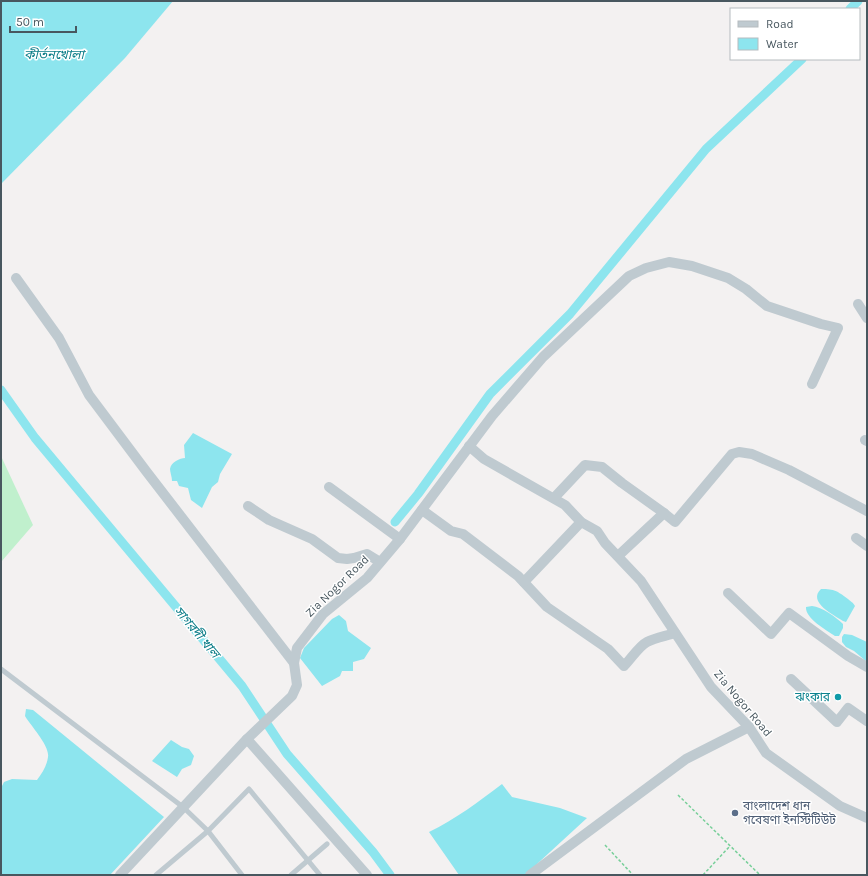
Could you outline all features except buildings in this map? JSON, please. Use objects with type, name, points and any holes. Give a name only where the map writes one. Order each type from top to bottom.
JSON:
[{"type":"street","name":"Zia Nogor Road","points":[[120,875],[250,737],[292,696],[297,685],[294,663],[297,648],[323,614],[367,578],[400,539],[492,416],[543,357],[629,276],[646,268],[670,262],[692,266],[728,278],[746,289],[767,306],[821,324],[838,328],[812,384]]},
{"type":"street","points":[[16,278],[59,338],[89,395],[294,663]]},
{"type":"street","points":[[858,304],[867,318]]},
{"type":"street","name":"Zia Nogor Road","points":[[469,446],[484,459],[565,505],[581,522],[597,531],[605,543],[641,581],[711,687],[749,727],[766,753],[840,806],[867,818]]},
{"type":"street","points":[[554,498],[585,465],[602,467],[675,522],[732,454],[739,452],[752,454],[789,470],[867,511]]},
{"type":"street","points":[[329,487],[400,539]]},
{"type":"street","points":[[248,506],[269,520],[312,539],[338,558],[347,559],[367,554],[380,562]]},
{"type":"street","points":[[422,510],[451,530],[463,534],[518,576],[547,606],[608,649],[624,666],[646,642],[675,633]]},
{"type":"street","points":[[618,556],[664,513]]},
{"type":"street","points":[[524,582],[581,522]]},
{"type":"street","points":[[856,538],[867,546]]},
{"type":"street","points":[[728,593],[771,634],[789,613],[848,656],[867,667]]},
{"type":"street","points":[[791,679],[837,722],[848,708],[867,721]]},
{"type":"street","points":[[530,875],[686,759],[749,727]]},
{"type":"street","points":[[250,737],[366,875]]},
{"type":"lane","points":[[1,669],[183,807],[208,831],[242,875]]},
{"type":"lane","points":[[159,874],[208,831],[249,789],[320,875]]},
{"type":"lane","points":[[291,875],[327,844]]},
{"type":"path","points":[[678,795],[760,875]]},
{"type":"path","points":[[605,845],[633,875]]},
{"type":"path","points":[[703,875],[730,846]]},
{"type":"green space","points":[[1,456],[33,525],[1,562]]},
{"type":"water","name":"কীর্তনখোলা","points":[[1,1],[173,1],[125,58],[1,184]]},
{"type":"water","points":[[193,433],[232,454],[220,474],[218,482],[212,487],[202,508],[191,500],[188,488],[179,486],[177,481],[172,481],[170,470],[174,462],[185,458],[184,445]]},
{"type":"water","points":[[821,589],[836,591],[855,606],[846,622],[828,612],[819,603],[817,599]]},
{"type":"water","points":[[812,606],[829,613],[843,624],[843,628],[839,636],[835,636],[812,619],[806,607]]},
{"type":"water","points":[[339,615],[346,621],[348,631],[371,648],[364,659],[353,662],[353,671],[342,671],[340,676],[322,686],[300,658],[304,648],[332,619]]},
{"type":"water","points":[[844,634],[852,635],[867,642],[867,662],[854,651],[846,647],[842,642],[842,637]]},
{"type":"water","points":[[26,709],[33,710],[164,817],[110,875],[1,875],[1,788],[4,782],[12,779],[37,780],[48,757],[46,747],[25,716]]},
{"type":"water","points":[[171,740],[182,747],[189,749],[194,756],[191,765],[182,769],[177,777],[152,761]]},
{"type":"water","points":[[502,784],[512,797],[560,808],[587,818],[525,875],[459,875],[429,832],[458,816]]},
{"type":"waterway","points":[[851,8],[858,1]]},
{"type":"waterway","points":[[395,522],[418,494],[490,394],[570,314],[706,149],[801,60]]},
{"type":"waterway","name":"সাগরদী খাল","points":[[1,390],[35,438],[242,686],[287,754],[373,852],[390,875]]},
{"type":"place","name":"ঝংকার","points":[[838,697]]},
{"type":"place","name":"বাংলাদেশ ধান গবেষণা ইনস্টিটিউট","points":[[735,813]]}]
